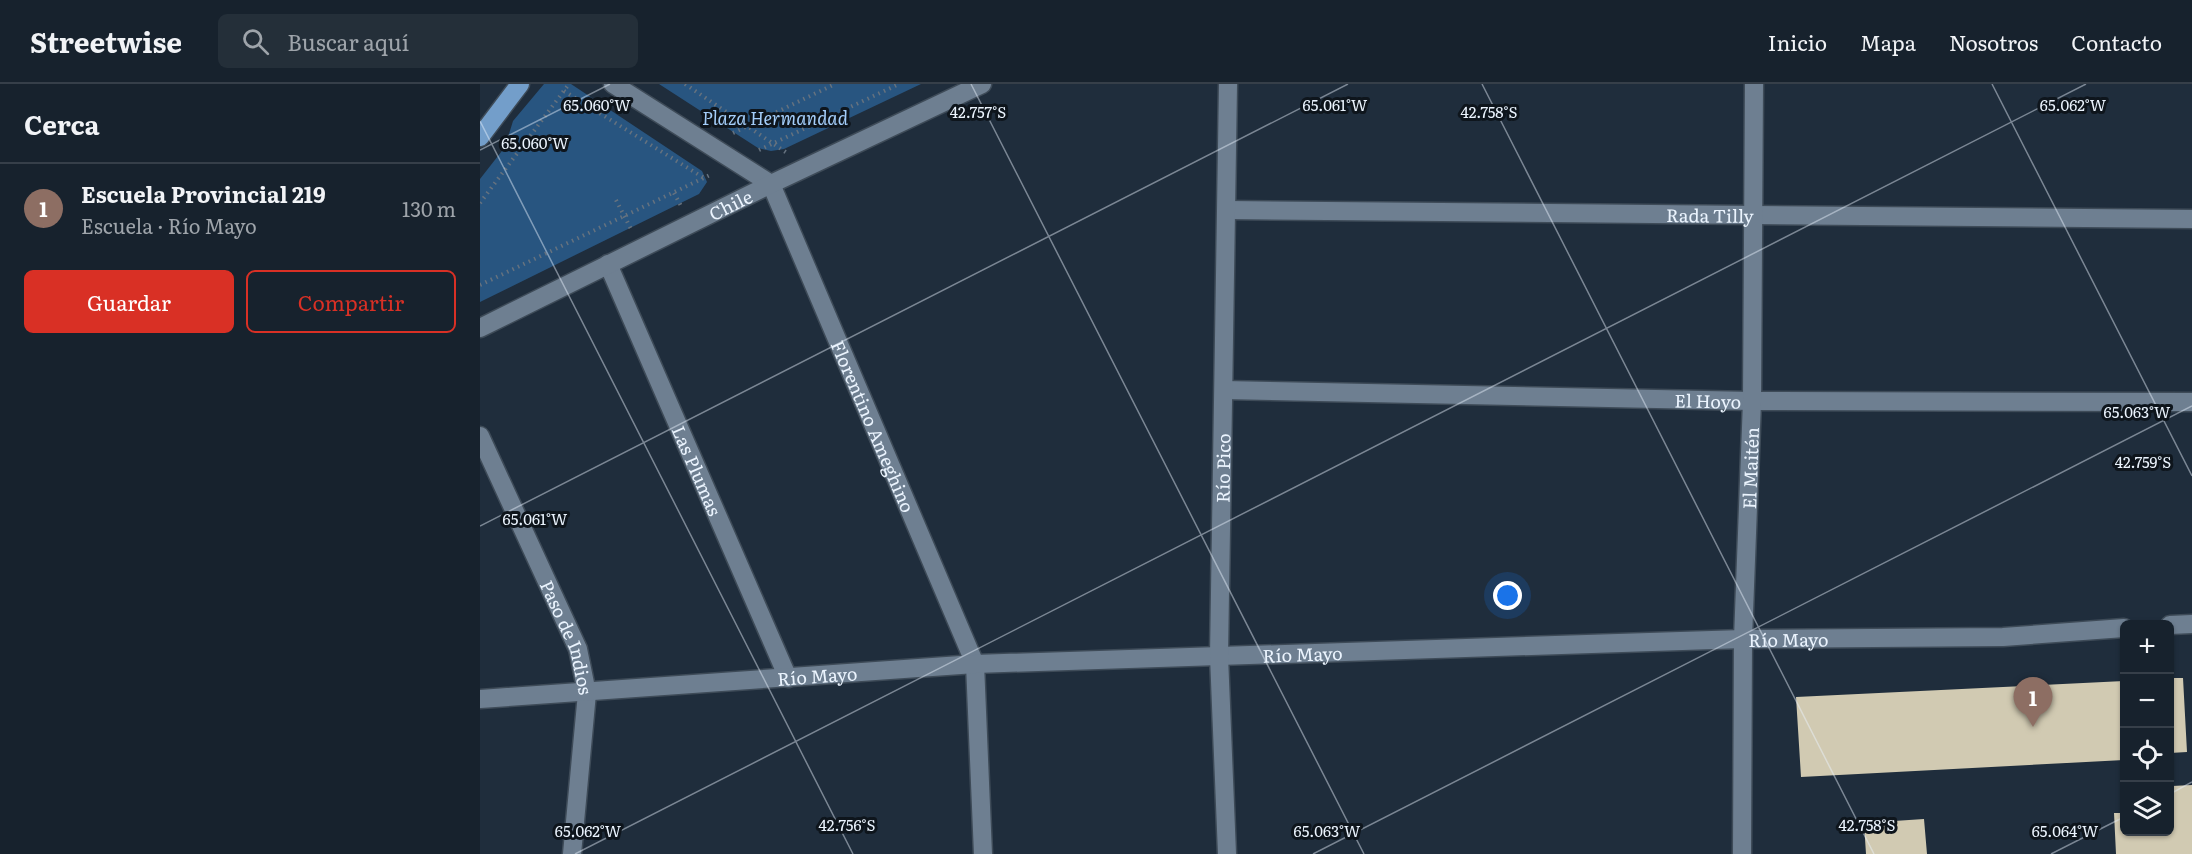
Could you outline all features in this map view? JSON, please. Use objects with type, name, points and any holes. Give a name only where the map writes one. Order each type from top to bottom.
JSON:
[{"type":"main road","points":[[480,137],[520,84]]},
{"type":"street","points":[[613,84],[771,184]]},
{"type":"street","name":"Chile","points":[[480,328],[807,166],[982,84]]},
{"type":"street","name":"Río Pico","points":[[1227,854],[1219,656],[1228,210],[1228,84]]},
{"type":"street","name":"El Maitén","points":[[1742,854],[1743,639],[1752,401],[1754,84]]},
{"type":"street","name":"Florentino Ameghino","points":[[771,184],[975,664],[983,854]]},
{"type":"street","name":"Rada Tilly","points":[[1228,210],[2192,219]]},
{"type":"street","name":"Las Plumas","points":[[608,264],[788,678]]},
{"type":"street","name":"El Hoyo","points":[[1224,390],[1752,401],[2192,402]]},
{"type":"street","name":"Paso de Indios","points":[[480,436],[578,649],[587,693],[572,854]]},
{"type":"street","points":[[2174,625],[2192,624]]},
{"type":"street","name":"Río Mayo","points":[[480,699],[975,664],[1743,639],[2003,637],[2120,628]]},
{"type":"path","points":[[480,203],[569,84]]},
{"type":"path","points":[[685,84],[807,166]]},
{"type":"path","points":[[708,145],[835,84]]},
{"type":"path","points":[[480,285],[899,84]]},
{"type":"path","points":[[564,91],[704,178]]},
{"type":"path","points":[[616,200],[641,248]]},
{"type":"green space","points":[[544,84],[571,84],[702,171],[707,182],[699,194],[480,302],[480,179],[505,147],[513,121]]},
{"type":"green space","name":"Plaza Hermandad","points":[[659,84],[921,84],[784,149],[771,151],[758,148]]},
{"type":"building","points":[[2174,678],[2183,678],[2187,752],[2174,753]]},
{"type":"building","points":[[2120,681],[2120,760],[1801,777],[1796,697]]},
{"type":"building","points":[[2192,785],[2192,854],[2116,854],[2114,813],[2120,813],[2120,836],[2174,836],[2174,786]]},
{"type":"building","points":[[1924,819],[1927,854],[1866,854],[1864,823]]},
{"type":"place","name":"Escuela Provincial 219","points":[[2033,727]]}]
